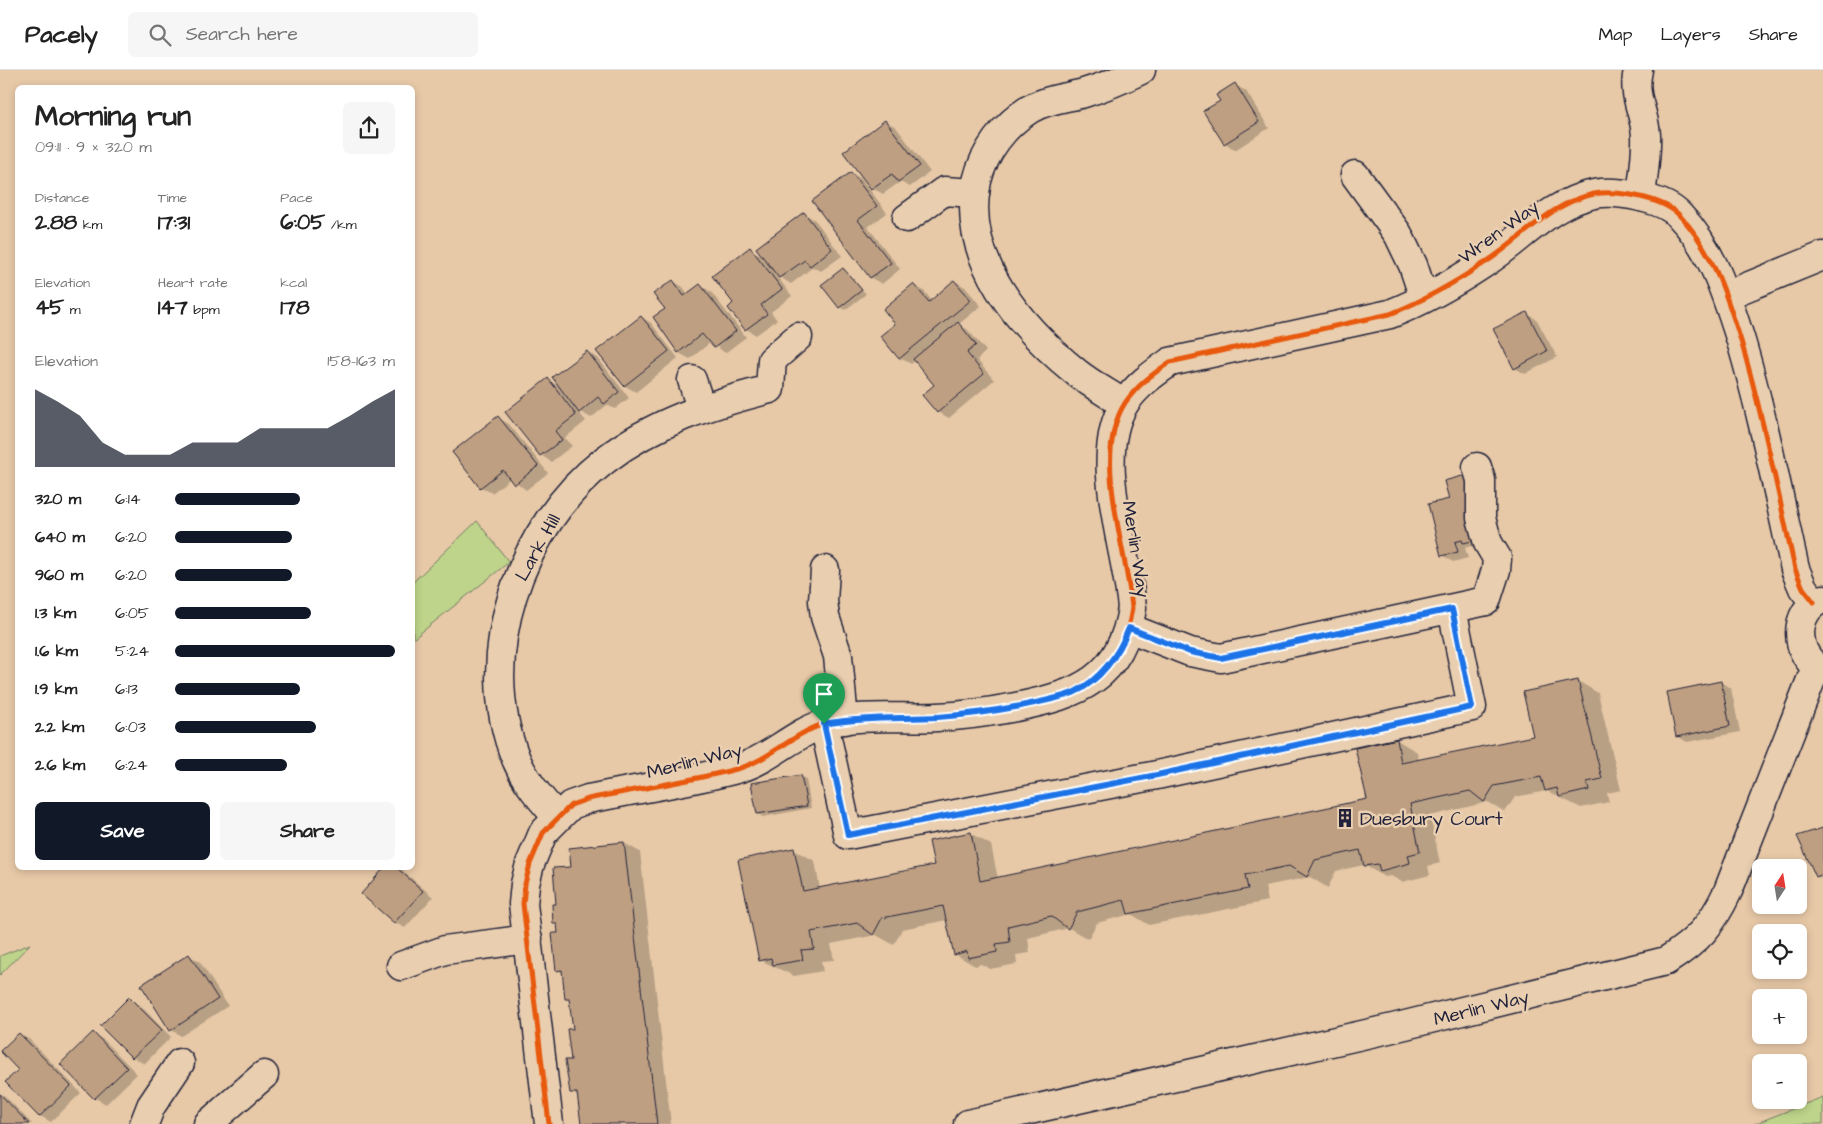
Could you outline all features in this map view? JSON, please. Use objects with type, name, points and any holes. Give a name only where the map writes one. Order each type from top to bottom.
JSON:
[{"type":"street","points":[[1124,404],[1077,373],[1037,335],[1004,298],[990,274],[974,229],[975,193],[980,168],[992,146],[1011,125],[1030,109],[1050,100],[1103,87],[1141,70]]},
{"type":"street","points":[[1636,78],[1646,132],[1641,197]]},
{"type":"street","points":[[1355,175],[1398,234],[1413,265],[1424,298]]},
{"type":"street","points":[[907,218],[944,192],[975,193]]},
{"type":"street","name":"Wren Way","points":[[1124,404],[1145,380],[1170,362],[1208,352],[1390,314],[1424,298],[1487,261],[1551,212],[1594,194],[1641,197],[1660,203],[1679,214],[1696,236],[1727,295],[1754,384],[1795,569],[1804,588],[1818,600]]},
{"type":"street","points":[[1727,295],[1823,256]]},
{"type":"street","name":"Lark Hill","points":[[557,818],[538,795],[516,760],[504,718],[499,672],[502,633],[510,603],[536,542],[563,501],[582,479],[606,459],[650,431],[701,408],[770,390],[772,360],[798,337]]},
{"type":"street","points":[[692,380],[701,408]]},
{"type":"street","name":"Merlin Way","points":[[549,1124],[523,904],[530,864],[543,833],[571,805],[588,799],[741,767],[801,734],[834,722],[937,717],[995,711],[1045,701],[1074,692],[1088,683],[1115,657],[1129,628],[1132,608],[1110,475],[1110,460],[1116,426],[1124,404]]},
{"type":"street","points":[[1129,628],[1190,652],[1221,658],[1486,601],[1496,570],[1497,558],[1488,543],[1481,518],[1481,480],[1477,467]]},
{"type":"street","points":[[825,570],[824,601],[826,616],[838,656],[834,722],[848,835],[1157,775],[1472,707],[1452,609]]},
{"type":"street","points":[[1818,600],[1803,615],[1799,631],[1807,658],[1820,669]]},
{"type":"street","name":"Merlin Way","points":[[968,1124],[1393,1028],[1666,961],[1698,939],[1718,912],[1820,669]]},
{"type":"street","points":[[401,966],[445,950],[528,939]]},
{"type":"street","points":[[144,1124],[151,1106],[180,1063]]},
{"type":"street","points":[[208,1124],[264,1075]]},
{"type":"green space","points":[[477,521],[509,562],[415,637],[415,580]]},
{"type":"green space","points":[[30,944],[0,975],[0,956]]},
{"type":"green space","points":[[1823,1097],[1823,1124],[1754,1124],[1792,1109],[1807,1109],[1807,1103]]},
{"type":"building","points":[[1235,83],[1259,122],[1224,144],[1203,111],[1220,101],[1216,95]]},
{"type":"building","points":[[885,120],[920,166],[898,182],[892,174],[871,189],[843,152]]},
{"type":"building","points":[[851,172],[877,206],[858,220],[891,263],[870,278],[812,201]]},
{"type":"building","points":[[804,212],[832,249],[810,266],[805,260],[779,278],[756,248]]},
{"type":"building","points":[[750,247],[782,289],[761,305],[767,314],[745,330],[728,308],[733,303],[712,276]]},
{"type":"building","points":[[843,268],[862,290],[839,308],[821,285]]},
{"type":"building","points":[[673,280],[684,296],[700,284],[736,331],[714,348],[702,334],[678,353],[653,317],[665,309],[653,294]]},
{"type":"building","points":[[954,280],[971,300],[899,359],[880,336],[895,324],[883,309],[913,284],[929,302]]},
{"type":"building","points":[[1527,312],[1547,351],[1514,369],[1493,329]]},
{"type":"building","points":[[641,316],[669,351],[624,386],[596,351]]},
{"type":"building","points":[[958,322],[976,345],[967,353],[984,374],[937,413],[922,395],[934,385],[913,359]]},
{"type":"building","points":[[587,351],[619,392],[604,404],[598,397],[579,413],[552,377]]},
{"type":"building","points":[[548,378],[576,415],[555,431],[562,440],[540,456],[505,412]]},
{"type":"building","points":[[498,416],[538,466],[514,485],[503,470],[480,488],[452,452]]},
{"type":"building","points":[[1466,475],[1482,539],[1463,543],[1462,540],[1455,542],[1458,552],[1441,556],[1428,504],[1449,499],[1444,481]]},
{"type":"building","name":"Duesbury Court","points":[[1578,680],[1602,779],[1587,782],[1589,790],[1559,797],[1557,788],[1545,791],[1541,777],[1494,786],[1484,802],[1470,791],[1410,804],[1420,852],[1408,855],[1410,863],[1380,871],[1378,864],[1364,866],[1360,850],[1315,860],[1307,877],[1289,866],[1245,875],[1248,889],[1128,914],[1124,900],[1077,912],[1068,929],[1051,916],[1008,926],[1010,942],[996,944],[997,952],[968,958],[967,951],[954,955],[943,906],[882,918],[873,935],[857,923],[811,932],[814,949],[801,950],[803,960],[773,965],[771,958],[759,961],[738,860],[794,848],[803,891],[934,865],[929,841],[971,832],[980,881],[1367,799],[1355,748],[1397,739],[1401,763],[1533,736],[1523,692]]},
{"type":"building","points":[[1721,681],[1730,726],[1676,737],[1667,692]]},
{"type":"building","points":[[801,775],[807,806],[757,814],[751,783]]},
{"type":"building","points":[[1823,828],[1823,874],[1816,877],[1797,836]]},
{"type":"building","points":[[624,842],[657,1124],[581,1124],[577,1093],[570,1093],[565,1060],[571,1060],[567,1029],[573,1029],[569,999],[565,999],[562,970],[556,971],[552,933],[558,933],[557,924],[553,924],[552,904],[556,904],[553,868],[571,867],[569,848]]},
{"type":"building","points":[[382,870],[399,870],[423,891],[394,923],[361,894]]},
{"type":"building","points":[[189,954],[218,999],[170,1031],[141,985]]},
{"type":"building","points":[[129,997],[162,1030],[132,1058],[100,1026]]},
{"type":"building","points":[[93,1032],[127,1068],[94,1099],[60,1064]]},
{"type":"building","points":[[19,1033],[71,1086],[39,1117],[5,1082],[18,1070],[0,1051]]},
{"type":"building","points":[[0,1094],[29,1124],[0,1124]]},
{"type":"cycle path","points":[[549,1124],[523,904],[530,864],[543,833],[571,805],[588,799],[684,781],[740,768],[762,759],[802,733],[824,724],[852,719],[967,715],[996,711],[1059,696],[1077,689],[1094,679],[1107,667],[1118,651],[1127,632],[1132,608],[1111,476],[1111,449],[1115,425],[1125,403],[1140,385],[1170,362],[1390,314],[1427,297],[1463,277],[1499,253],[1550,213],[1578,199],[1594,194],[1615,193],[1627,194],[1663,204],[1680,216],[1692,229],[1718,275],[1741,341],[1756,398],[1795,569],[1803,588],[1814,602]]},
{"type":"place","name":"Duesbury Court","points":[[1345,818]]},
{"type":"route","points":[[1452,609],[1472,707],[1157,775],[848,835],[824,724],[852,719],[937,717],[995,711],[1045,701],[1074,692],[1088,683],[1115,657],[1129,628],[1190,652],[1206,657],[1221,658],[1251,653],[1336,632],[1452,609]]}]
